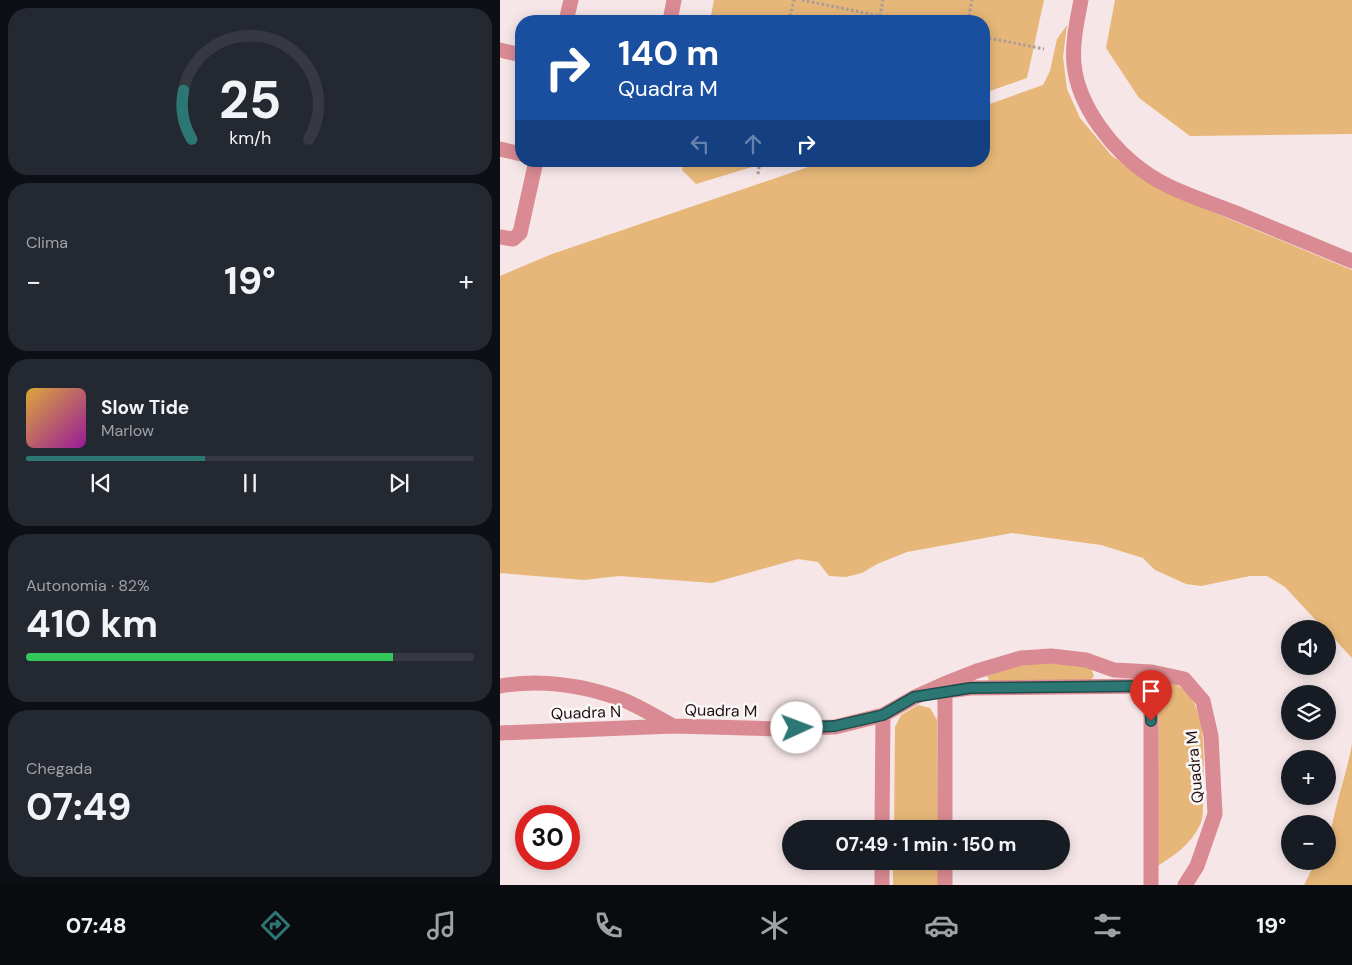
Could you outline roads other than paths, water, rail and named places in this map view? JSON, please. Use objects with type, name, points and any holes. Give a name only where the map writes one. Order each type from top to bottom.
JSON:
[{"type":"street","points":[[567,15],[571,0]]},
{"type":"street","points":[[671,15],[674,0]]},
{"type":"street","points":[[1081,0],[1074,53],[1074,66],[1079,84],[1085,102],[1098,124],[1132,163],[1176,190],[1352,261]]},
{"type":"street","points":[[500,50],[515,54]]},
{"type":"street","points":[[500,149],[515,153]]},
{"type":"street","points":[[500,237],[515,238],[520,233],[535,167]]},
{"type":"street","name":"Quadra M","points":[[500,686],[549,683],[593,691],[622,700],[674,726],[778,728],[835,726],[883,715],[914,697],[977,671],[1021,658],[1051,656],[1086,660],[1114,670],[1151,679]]},
{"type":"street","points":[[1151,679],[1152,885]]},
{"type":"street","name":"Quadra M","points":[[914,697],[946,691],[1151,679],[1184,679],[1203,701],[1211,736],[1215,814],[1197,866],[1185,885]]},
{"type":"street","points":[[945,820],[946,691]]},
{"type":"street","points":[[882,820],[883,715]]},
{"type":"street","name":"Quadra N","points":[[500,733],[674,726]]},
{"type":"street","points":[[882,870],[882,885]]},
{"type":"street","points":[[945,870],[945,885]]}]
